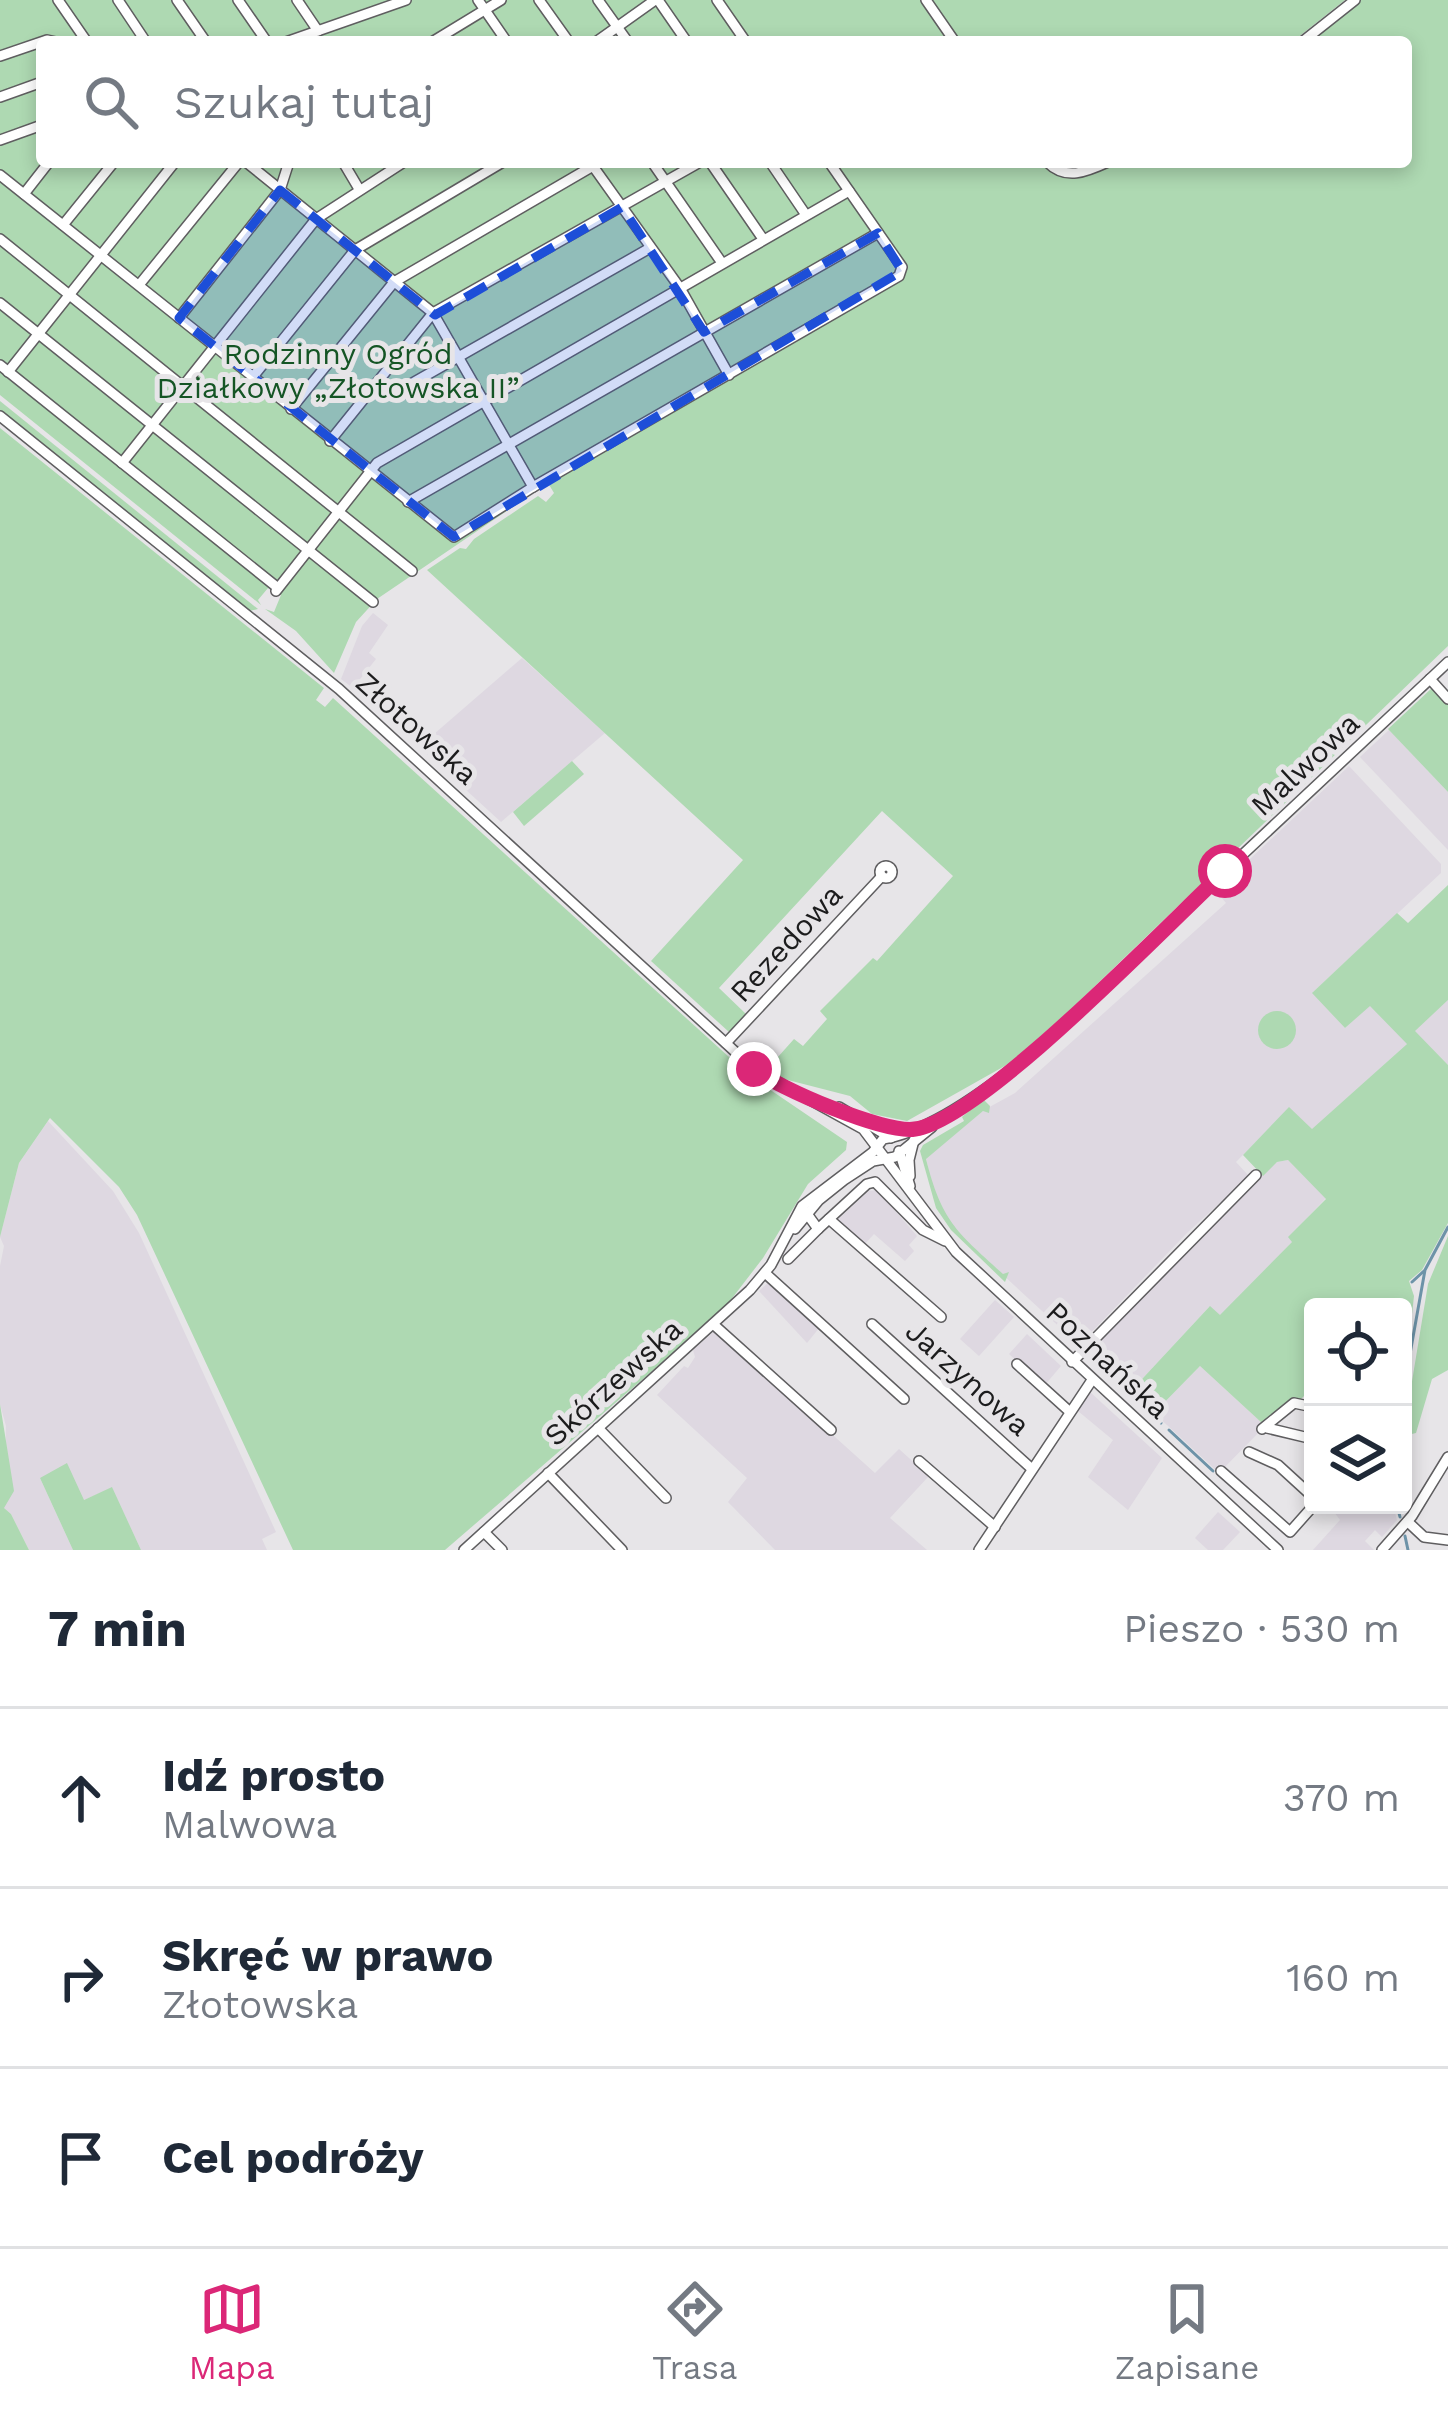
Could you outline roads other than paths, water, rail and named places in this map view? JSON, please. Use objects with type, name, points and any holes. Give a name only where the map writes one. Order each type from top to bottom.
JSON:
[{"type":"street","points":[[58,0],[83,36]]},
{"type":"street","points":[[118,0],[142,36]]},
{"type":"street","points":[[177,0],[202,36]]},
{"type":"street","points":[[238,0],[263,36]]},
{"type":"street","points":[[297,0],[318,31]]},
{"type":"street","points":[[357,0],[366,14]]},
{"type":"street","points":[[303,36],[406,0]]},
{"type":"street","points":[[478,0],[503,36]]},
{"type":"street","points":[[442,36],[501,0]]},
{"type":"street","points":[[539,0],[565,36]]},
{"type":"street","points":[[598,0],[624,36]]},
{"type":"street","points":[[604,36],[657,0],[683,36]]},
{"type":"street","points":[[717,0],[742,36]]},
{"type":"street","points":[[926,0],[951,36]]},
{"type":"street","points":[[1310,36],[1355,0]]},
{"type":"street","points":[[0,56],[36,44]]},
{"type":"street","points":[[0,97],[36,84]]},
{"type":"street","points":[[0,140],[36,127]]},
{"type":"street","points":[[24,194],[44,168]]},
{"type":"street","points":[[63,225],[109,168]]},
{"type":"street","points":[[171,168],[38,334],[4,368],[277,589],[377,464],[849,191]]},
{"type":"street","points":[[140,285],[238,168]]},
{"type":"street","points":[[251,168],[433,313],[533,487]]},
{"type":"street","points":[[179,318],[280,190],[287,168]]},
{"type":"street","points":[[346,168],[358,188]]},
{"type":"street","points":[[122,464],[316,219],[393,168]]},
{"type":"street","points":[[252,378],[355,250],[493,168]]},
{"type":"street","points":[[291,409],[394,282],[585,168]]},
{"type":"street","points":[[595,168],[680,288],[729,375]]},
{"type":"street","points":[[656,168],[722,263]]},
{"type":"street","points":[[330,441],[433,313],[690,168]]},
{"type":"street","points":[[714,168],[763,239]]},
{"type":"street","points":[[774,168],[806,215]]},
{"type":"street","points":[[0,175],[454,537],[899,276],[902,267],[833,168]]},
{"type":"street","points":[[1054,168],[1070,175],[1090,168]]},
{"type":"street","points":[[408,502],[878,233]]},
{"type":"street","points":[[0,239],[412,571]]},
{"type":"street","points":[[402,389],[650,248]]},
{"type":"street","points":[[0,303],[373,602]]},
{"type":"street","name":"Złotowska","points":[[0,416],[349,698],[761,1075],[853,1113],[891,1166]]},
{"type":"street","name":"Malwowa","points":[[891,1166],[916,1134],[963,1108],[1071,1016],[1448,662]]},
{"type":"street","points":[[1430,679],[1448,699]]},
{"type":"street","name":"Rezedowa","points":[[726,1043],[882,876]]},
{"type":"street","points":[[891,1166],[865,1161],[864,1126],[916,1134],[909,1165],[914,1196]]},
{"type":"street","name":"Złotowska","points":[[864,1126],[891,1138]]},
{"type":"street","name":"Malwowa","points":[[878,1148],[881,1140],[916,1134]]},
{"type":"street","points":[[891,1138],[898,1143],[914,1196]]},
{"type":"street","name":"Skórzewska","points":[[464,1550],[713,1324],[765,1273],[804,1210],[878,1148]]},
{"type":"street","name":"Poznańska","points":[[891,1166],[947,1241],[1273,1546]]},
{"type":"street","points":[[1072,1362],[1256,1175]]},
{"type":"street","points":[[788,1259],[874,1182],[923,1230],[936,1240],[947,1241]]},
{"type":"street","points":[[804,1210],[818,1229]]},
{"type":"street","points":[[829,1219],[941,1317]]},
{"type":"street","points":[[765,1273],[904,1399]]},
{"type":"street","points":[[713,1324],[831,1430]]},
{"type":"street","name":"Jarzynowa","points":[[872,1324],[1032,1468]]},
{"type":"street","points":[[1017,1364],[1070,1412]]},
{"type":"street","points":[[980,1550],[1092,1379]]},
{"type":"street","points":[[1304,1437],[1265,1429],[1294,1403],[1308,1406]]},
{"type":"street","points":[[598,1428],[666,1498]]},
{"type":"street","points":[[1249,1453],[1278,1465],[1304,1492]]},
{"type":"street","points":[[1382,1550],[1408,1522],[1448,1457]]},
{"type":"street","points":[[919,1461],[994,1527]]},
{"type":"street","points":[[1222,1471],[1290,1532],[1304,1513]]},
{"type":"street","points":[[548,1474],[622,1550]]},
{"type":"street","points":[[1408,1522],[1424,1537],[1448,1540]]},
{"type":"street","points":[[1273,1546],[1282,1527]]},
{"type":"street","points":[[484,1532],[502,1550]]},
{"type":"waterway","points":[[1412,1343],[1425,1270],[1448,1227]]},
{"type":"waterway","points":[[1412,1282],[1424,1271]]},
{"type":"waterway","points":[[1154,1417],[1161,1423]]},
{"type":"waterway","points":[[1169,1430],[1213,1471]]},
{"type":"waterway","points":[[1405,1536],[1408,1550]]},
{"type":"park label","name":"Rodzinny Ogród Działkowy „Złotowska II”","points":[[338,370]]}]
